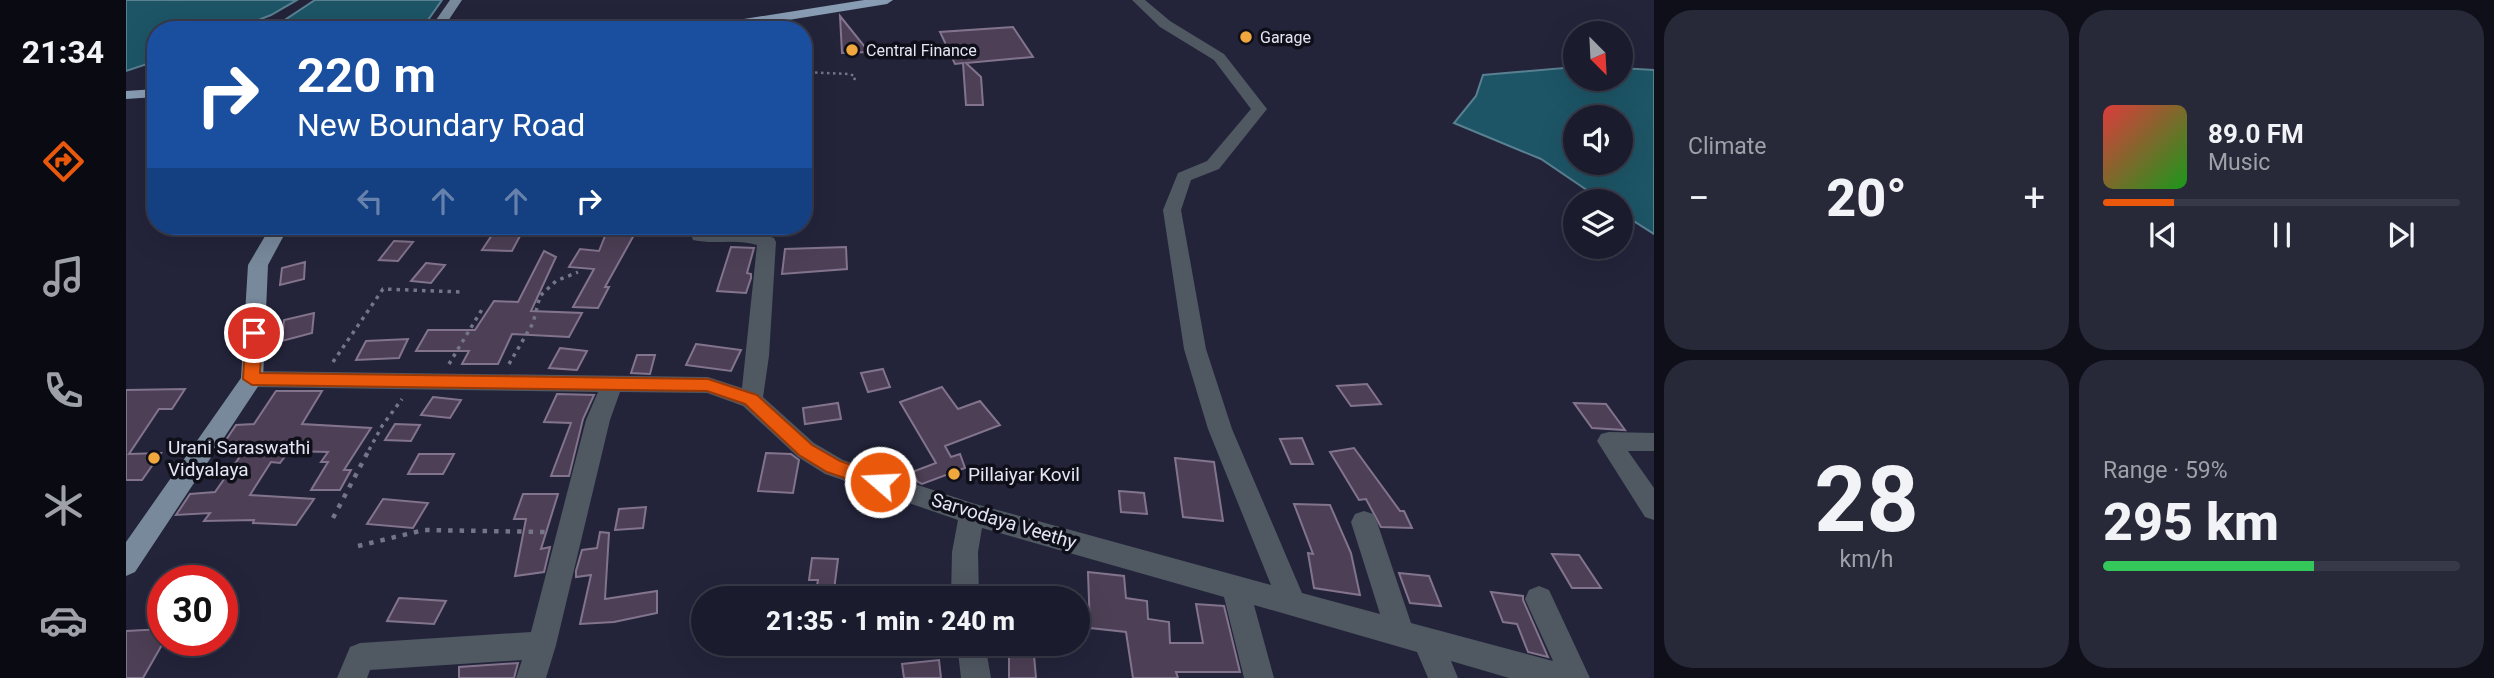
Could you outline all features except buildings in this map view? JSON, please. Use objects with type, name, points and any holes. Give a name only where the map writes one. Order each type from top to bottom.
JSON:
[{"type":"highway","points":[[762,21],[887,0]]},
{"type":"highway","points":[[126,95],[147,94]]},
{"type":"main road","points":[[441,21],[456,0]]},
{"type":"main road","points":[[126,564],[252,379],[258,265],[275,235]]},
{"type":"street","points":[[1138,0],[1165,24],[1219,57],[1259,109],[1213,166],[1184,177],[1172,210],[1198,360],[1220,429],[1292,603]]},
{"type":"street","points":[[699,235],[712,238],[745,235],[766,242],[758,356],[751,400]]},
{"type":"street","name":"Sarvodaya Veethy","points":[[252,379],[708,385],[751,400],[806,450],[834,467],[972,514],[1559,677]]},
{"type":"street","points":[[531,678],[542,645],[598,420],[612,384]]},
{"type":"street","points":[[1654,442],[1609,441],[1654,509]]},
{"type":"street","points":[[965,586],[965,552],[972,514]]},
{"type":"street","points":[[1364,522],[1413,637],[1443,678]]},
{"type":"street","points":[[1237,588],[1259,678]]},
{"type":"street","points":[[1539,599],[1559,677]]},
{"type":"street","points":[[352,678],[360,657],[542,645]]},
{"type":"street","points":[[973,656],[976,678]]},
{"type":"path","points":[[812,72],[849,74],[855,76],[855,83]]},
{"type":"path","points":[[497,384],[533,323],[540,296],[555,281],[578,272]]},
{"type":"path","points":[[322,378],[383,289],[461,292]]},
{"type":"path","points":[[333,519],[382,426],[428,381],[484,306]]},
{"type":"path","points":[[358,546],[424,530],[570,532]]},
{"type":"water","points":[[126,0],[297,0],[256,21],[147,21],[147,64],[126,71]]},
{"type":"water","points":[[315,0],[442,0],[427,21],[283,21]]},
{"type":"water","points":[[1563,68],[1563,91],[1633,91],[1633,69],[1654,70],[1654,234],[1633,221],[1633,189],[1585,189],[1565,175],[1633,175],[1633,105],[1563,105],[1563,174],[1541,159],[1454,123],[1476,96],[1483,75]]},
{"type":"place","name":"Garage","points":[[1246,37]]},
{"type":"place","name":"Central Finance","points":[[852,50]]},
{"type":"place","name":"Urani Saraswathi Vidyalaya","points":[[154,458]]},
{"type":"place","name":"Pillaiyar Kovil","points":[[954,474]]},
{"type":"route","points":[[254,333],[252,379],[303,377],[497,384],[708,385],[751,400],[806,450],[834,467],[880,482]]}]
